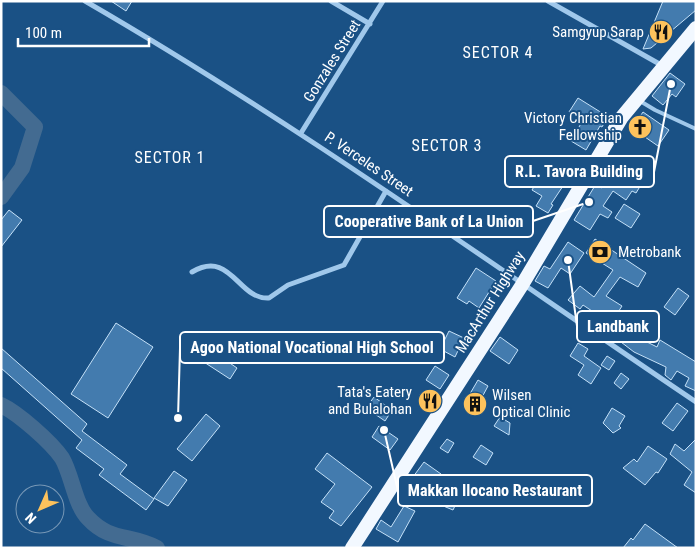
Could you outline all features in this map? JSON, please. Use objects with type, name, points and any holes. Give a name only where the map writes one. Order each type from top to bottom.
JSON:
[{"type":"highway","name":"MacArthur Highway","points":[[352,548],[522,284],[622,117],[696,28]]},
{"type":"street","name":"P. Verceles Street","points":[[85,1],[172,52],[301,133],[696,402]]},
{"type":"street","points":[[331,1],[370,24]]},
{"type":"street","name":"Gonzales Street","points":[[301,133],[383,1]]},
{"type":"street","points":[[548,1],[663,66]]},
{"type":"street","points":[[192,272],[200,267],[220,267],[254,294],[269,298],[288,285],[344,265],[386,191]]},
{"type":"lane","points":[[637,99],[655,110],[696,129]]},
{"type":"building","points":[[111,1],[132,1],[126,11]]},
{"type":"building","points":[[663,1],[696,1],[696,10],[651,48],[643,49]]},
{"type":"building","points":[[670,73],[685,84],[676,97],[672,94],[663,105],[652,96]]},
{"type":"building","points":[[578,98],[602,113],[600,116],[606,120],[602,127],[600,126],[586,150],[571,141],[583,120],[569,112]]},
{"type":"building","points":[[643,112],[669,130],[658,146],[632,128]]},
{"type":"building","points":[[618,162],[644,180],[636,193],[632,191],[626,200],[613,191],[603,206],[612,212],[608,218],[600,214],[590,230],[574,220],[596,184],[602,188]]},
{"type":"building","points":[[552,167],[569,177],[551,204],[553,205],[548,213],[536,206],[542,196],[532,190],[541,175],[545,178]]},
{"type":"building","points":[[624,204],[640,214],[631,228],[615,218]]},
{"type":"building","points":[[9,210],[22,220],[1,247],[1,220]]},
{"type":"building","points":[[595,239],[646,273],[638,287],[620,277],[606,296],[622,306],[615,317],[643,340],[657,347],[660,340],[696,362],[696,391],[685,386],[689,378],[677,371],[671,380],[665,375],[666,367],[634,352],[617,339],[620,335],[598,315],[583,305],[580,309],[568,300],[580,286],[594,297],[613,270],[586,253]]},
{"type":"building","points":[[568,242],[584,253],[570,274],[561,268],[548,288],[535,281],[544,266],[550,269]]},
{"type":"building","points":[[476,268],[496,281],[479,308],[469,301],[467,304],[457,298]]},
{"type":"building","points":[[678,288],[689,296],[675,315],[664,307]]},
{"type":"building","points":[[116,323],[153,347],[108,418],[71,394]]},
{"type":"building","points":[[449,331],[464,338],[455,357],[440,349]]},
{"type":"building","points":[[500,337],[518,350],[509,364],[490,351]]},
{"type":"building","points":[[198,341],[237,368],[230,379],[190,353]]},
{"type":"building","points":[[578,343],[588,349],[584,356],[601,368],[591,384],[578,375],[584,365],[570,356]]},
{"type":"building","points":[[1,348],[87,424],[82,431],[127,465],[120,474],[154,499],[146,510],[99,475],[104,469],[76,448],[82,440],[1,368]]},
{"type":"building","points":[[607,356],[615,361],[609,370],[601,365]]},
{"type":"building","points":[[435,366],[449,375],[440,389],[426,380]]},
{"type":"building","points":[[621,373],[629,379],[621,389],[614,383]]},
{"type":"building","points":[[478,380],[488,386],[480,401],[486,405],[480,414],[464,404]]},
{"type":"building","points":[[374,397],[392,410],[385,421],[366,408]]},
{"type":"building","points":[[677,403],[688,411],[673,431],[662,423]]},
{"type":"building","points":[[612,408],[625,416],[619,426],[621,428],[613,433],[603,423]]},
{"type":"building","points":[[206,414],[220,426],[192,461],[177,449]]},
{"type":"building","points":[[500,417],[510,423],[509,435],[494,426]]},
{"type":"building","points":[[379,426],[398,439],[390,450],[372,437]]},
{"type":"building","points":[[447,439],[454,443],[448,453],[440,448]]},
{"type":"building","points":[[696,439],[696,493],[684,485],[692,472],[670,454],[675,444],[684,451]]},
{"type":"building","points":[[481,445],[493,453],[486,465],[473,457]]},
{"type":"building","points":[[648,446],[667,459],[658,473],[656,472],[645,485],[623,468],[634,459],[637,462]]},
{"type":"building","points":[[327,453],[372,487],[341,526],[329,518],[334,511],[321,502],[335,484],[315,469]]},
{"type":"building","points":[[424,462],[441,474],[427,494],[410,481]]},
{"type":"building","points":[[174,471],[187,480],[168,506],[154,498]]},
{"type":"building","points":[[444,485],[461,493],[453,510],[436,503]]},
{"type":"building","points":[[404,506],[415,511],[398,542],[376,529],[381,520],[391,527]]},
{"type":"building","points":[[645,524],[678,548],[623,548],[631,538],[633,540]]},
{"type":"waterway","points":[[1,93],[35,127],[22,168],[1,197]]},
{"type":"waterway","points":[[1,405],[25,421],[57,451],[65,465],[80,506],[96,526],[104,531],[157,548]]},
{"type":"place","name":"Samgyup Sarap","points":[[661,32]]},
{"type":"place","name":"R.L. Tavora Building","points":[[671,84]]},
{"type":"place","name":"Victory Christian Fellowship","points":[[640,127]]},
{"type":"place","name":"Cooperative Bank of La Union","points":[[589,202]]},
{"type":"place","name":"Metrobank","points":[[600,252]]},
{"type":"place","name":"Landbank","points":[[568,260]]},
{"type":"place","name":"Tata's Eatery and Bulalohan","points":[[430,401]]},
{"type":"place","name":"Wilsen Optical Clinic","points":[[475,404]]},
{"type":"place","name":"Agoo National Vocational High School","points":[[178,418]]},
{"type":"place","name":"Makkan Ilocano Restaurant","points":[[384,430]]},
{"type":"district","name":"SECTOR 4","points":[[498,52]]},
{"type":"district","name":"SECTOR 3","points":[[447,145]]},
{"type":"district","name":"SECTOR 1","points":[[170,157]]}]
